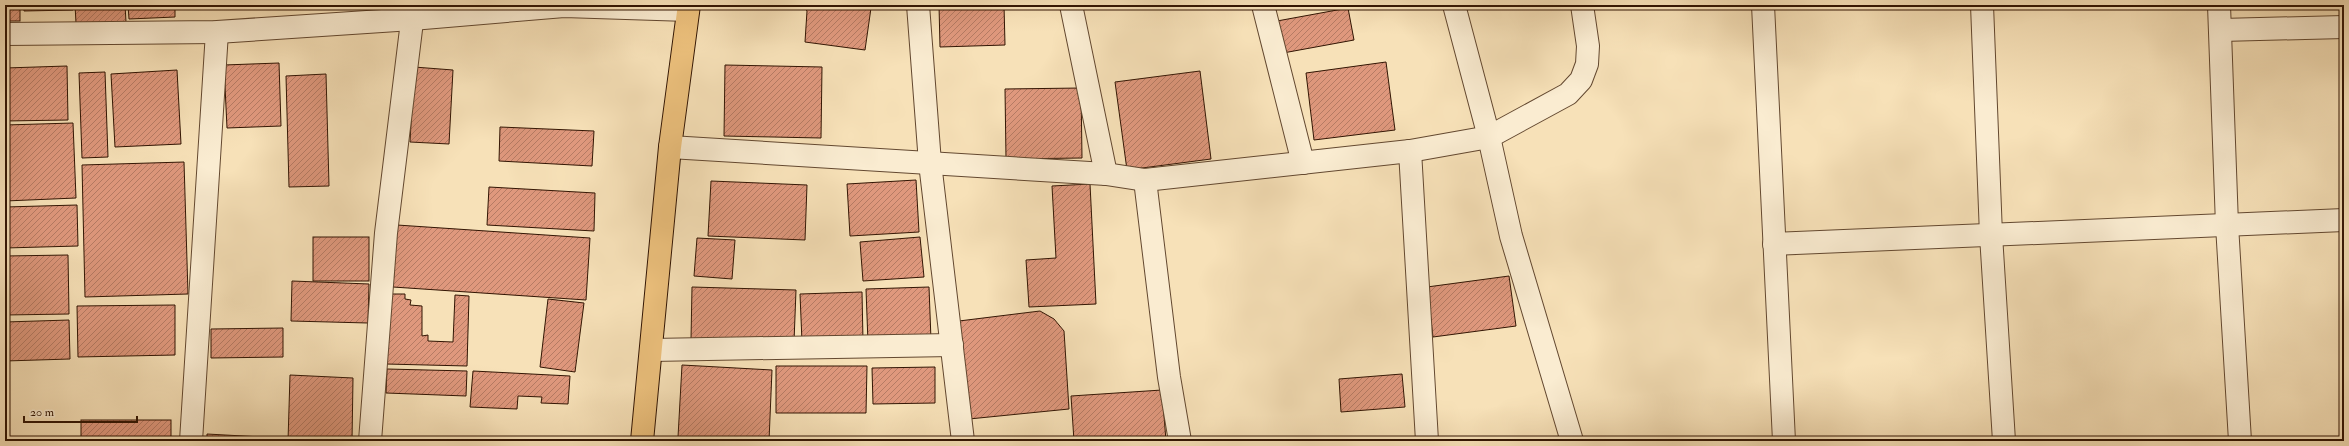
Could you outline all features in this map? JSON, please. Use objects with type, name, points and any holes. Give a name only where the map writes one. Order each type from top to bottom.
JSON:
[{"type":"main road","points":[[642,441],[670,147],[689,8]]},
{"type":"street","points":[[918,5],[930,163],[963,441]]},
{"type":"street","points":[[1071,5],[1106,174]]},
{"type":"street","points":[[1263,5],[1303,163]]},
{"type":"street","points":[[1454,5],[1489,137],[1511,236],[1572,441]]},
{"type":"street","points":[[670,147],[1106,174],[1145,180],[1410,151],[1489,137],[1568,94],[1581,80],[1587,64],[1588,46],[1582,5]]},
{"type":"street","points":[[1763,5],[1784,441]]},
{"type":"street","points":[[1982,5],[1991,235],[2004,441]]},
{"type":"street","points":[[2219,5],[2227,225],[2240,441]]},
{"type":"street","points":[[5,34],[217,32],[413,12],[564,6],[689,8]]},
{"type":"street","points":[[370,441],[386,233],[413,12]]},
{"type":"street","points":[[2220,30],[2344,27]]},
{"type":"street","points":[[191,441],[217,32]]},
{"type":"street","points":[[1410,151],[1427,441]]},
{"type":"street","points":[[1145,180],[1169,377],[1180,441]]},
{"type":"street","points":[[1774,244],[2344,220]]},
{"type":"street","points":[[651,350],[952,345]]},
{"type":"building","points":[[5,5],[20,5],[20,21],[5,21]]},
{"type":"building","points":[[24,5],[73,5],[73,10],[24,11]]},
{"type":"building","points":[[75,5],[125,5],[126,22],[76,23]]},
{"type":"building","points":[[128,5],[175,5],[175,17],[129,19]]},
{"type":"building","points":[[803,5],[850,5],[871,8],[865,50],[805,42],[807,11]]},
{"type":"building","points":[[939,5],[1004,5],[1005,45],[940,47]]},
{"type":"building","points":[[1348,8],[1354,40],[1283,53],[1277,21]]},
{"type":"building","points":[[1386,62],[1395,130],[1314,140],[1306,73]]},
{"type":"building","points":[[279,63],[281,126],[227,128],[224,65]]},
{"type":"building","points":[[725,65],[822,67],[821,138],[724,136]]},
{"type":"building","points":[[67,66],[68,120],[5,121],[5,68]]},
{"type":"building","points":[[414,67],[453,70],[449,144],[410,142]]},
{"type":"building","points":[[177,70],[181,144],[115,147],[111,74]]},
{"type":"building","points":[[1200,71],[1211,159],[1127,170],[1115,82]]},
{"type":"building","points":[[105,72],[108,157],[82,158],[79,73]]},
{"type":"building","points":[[326,74],[329,186],[289,187],[286,76]]},
{"type":"building","points":[[1081,88],[1082,158],[1006,159],[1005,89]]},
{"type":"building","points":[[73,123],[76,198],[5,201],[5,125]]},
{"type":"building","points":[[500,127],[594,131],[592,166],[499,161]]},
{"type":"building","points":[[184,162],[188,294],[85,297],[82,165]]},
{"type":"building","points":[[916,180],[919,232],[850,236],[847,184]]},
{"type":"building","points":[[711,181],[807,185],[805,240],[708,236]]},
{"type":"building","points":[[1090,184],[1096,304],[1029,307],[1026,260],[1056,258],[1052,186]]},
{"type":"building","points":[[489,187],[595,193],[594,231],[487,225]]},
{"type":"building","points":[[77,205],[78,246],[5,248],[5,207]]},
{"type":"building","points":[[397,225],[590,238],[586,300],[393,287]]},
{"type":"building","points":[[313,237],[369,237],[369,281],[313,281]]},
{"type":"building","points":[[920,237],[924,277],[863,281],[860,242]]},
{"type":"building","points":[[697,238],[735,240],[732,279],[694,276]]},
{"type":"building","points":[[68,255],[69,314],[5,315],[5,256]]},
{"type":"building","points":[[1509,276],[1516,326],[1433,337],[1427,287]]},
{"type":"building","points":[[292,281],[369,284],[368,323],[291,321]]},
{"type":"building","points":[[692,287],[796,290],[794,342],[691,339]]},
{"type":"building","points":[[929,287],[931,340],[868,343],[866,289]]},
{"type":"building","points":[[862,292],[863,341],[802,342],[800,294]]},
{"type":"building","points":[[388,294],[405,294],[405,299],[411,300],[410,305],[422,306],[422,336],[428,335],[428,341],[453,342],[455,295],[469,296],[467,366],[386,364]]},
{"type":"building","points":[[548,299],[584,303],[575,372],[540,367]]},
{"type":"building","points":[[175,305],[175,355],[78,357],[77,306]]},
{"type":"building","points":[[1040,311],[1054,319],[1064,331],[1069,409],[969,419],[959,321]]},
{"type":"building","points":[[69,320],[70,359],[5,361],[5,322]]},
{"type":"building","points":[[283,328],[283,357],[211,358],[211,329]]},
{"type":"building","points":[[682,365],[772,370],[769,441],[678,437]]},
{"type":"building","points":[[776,366],[867,366],[866,413],[776,413]]},
{"type":"building","points":[[935,367],[935,403],[873,404],[872,368]]},
{"type":"building","points":[[387,369],[467,371],[466,396],[386,393]]},
{"type":"building","points":[[473,371],[570,376],[568,404],[541,403],[542,397],[518,396],[517,409],[470,407]]},
{"type":"building","points":[[1402,374],[1405,407],[1341,412],[1339,379]]},
{"type":"building","points":[[290,375],[353,378],[352,441],[288,441]]},
{"type":"building","points":[[1162,390],[1166,441],[1074,441],[1071,396]]},
{"type":"building","points":[[81,420],[171,420],[171,441],[81,441]]},
{"type":"building","points":[[207,434],[280,438],[280,441],[207,441]]}]
